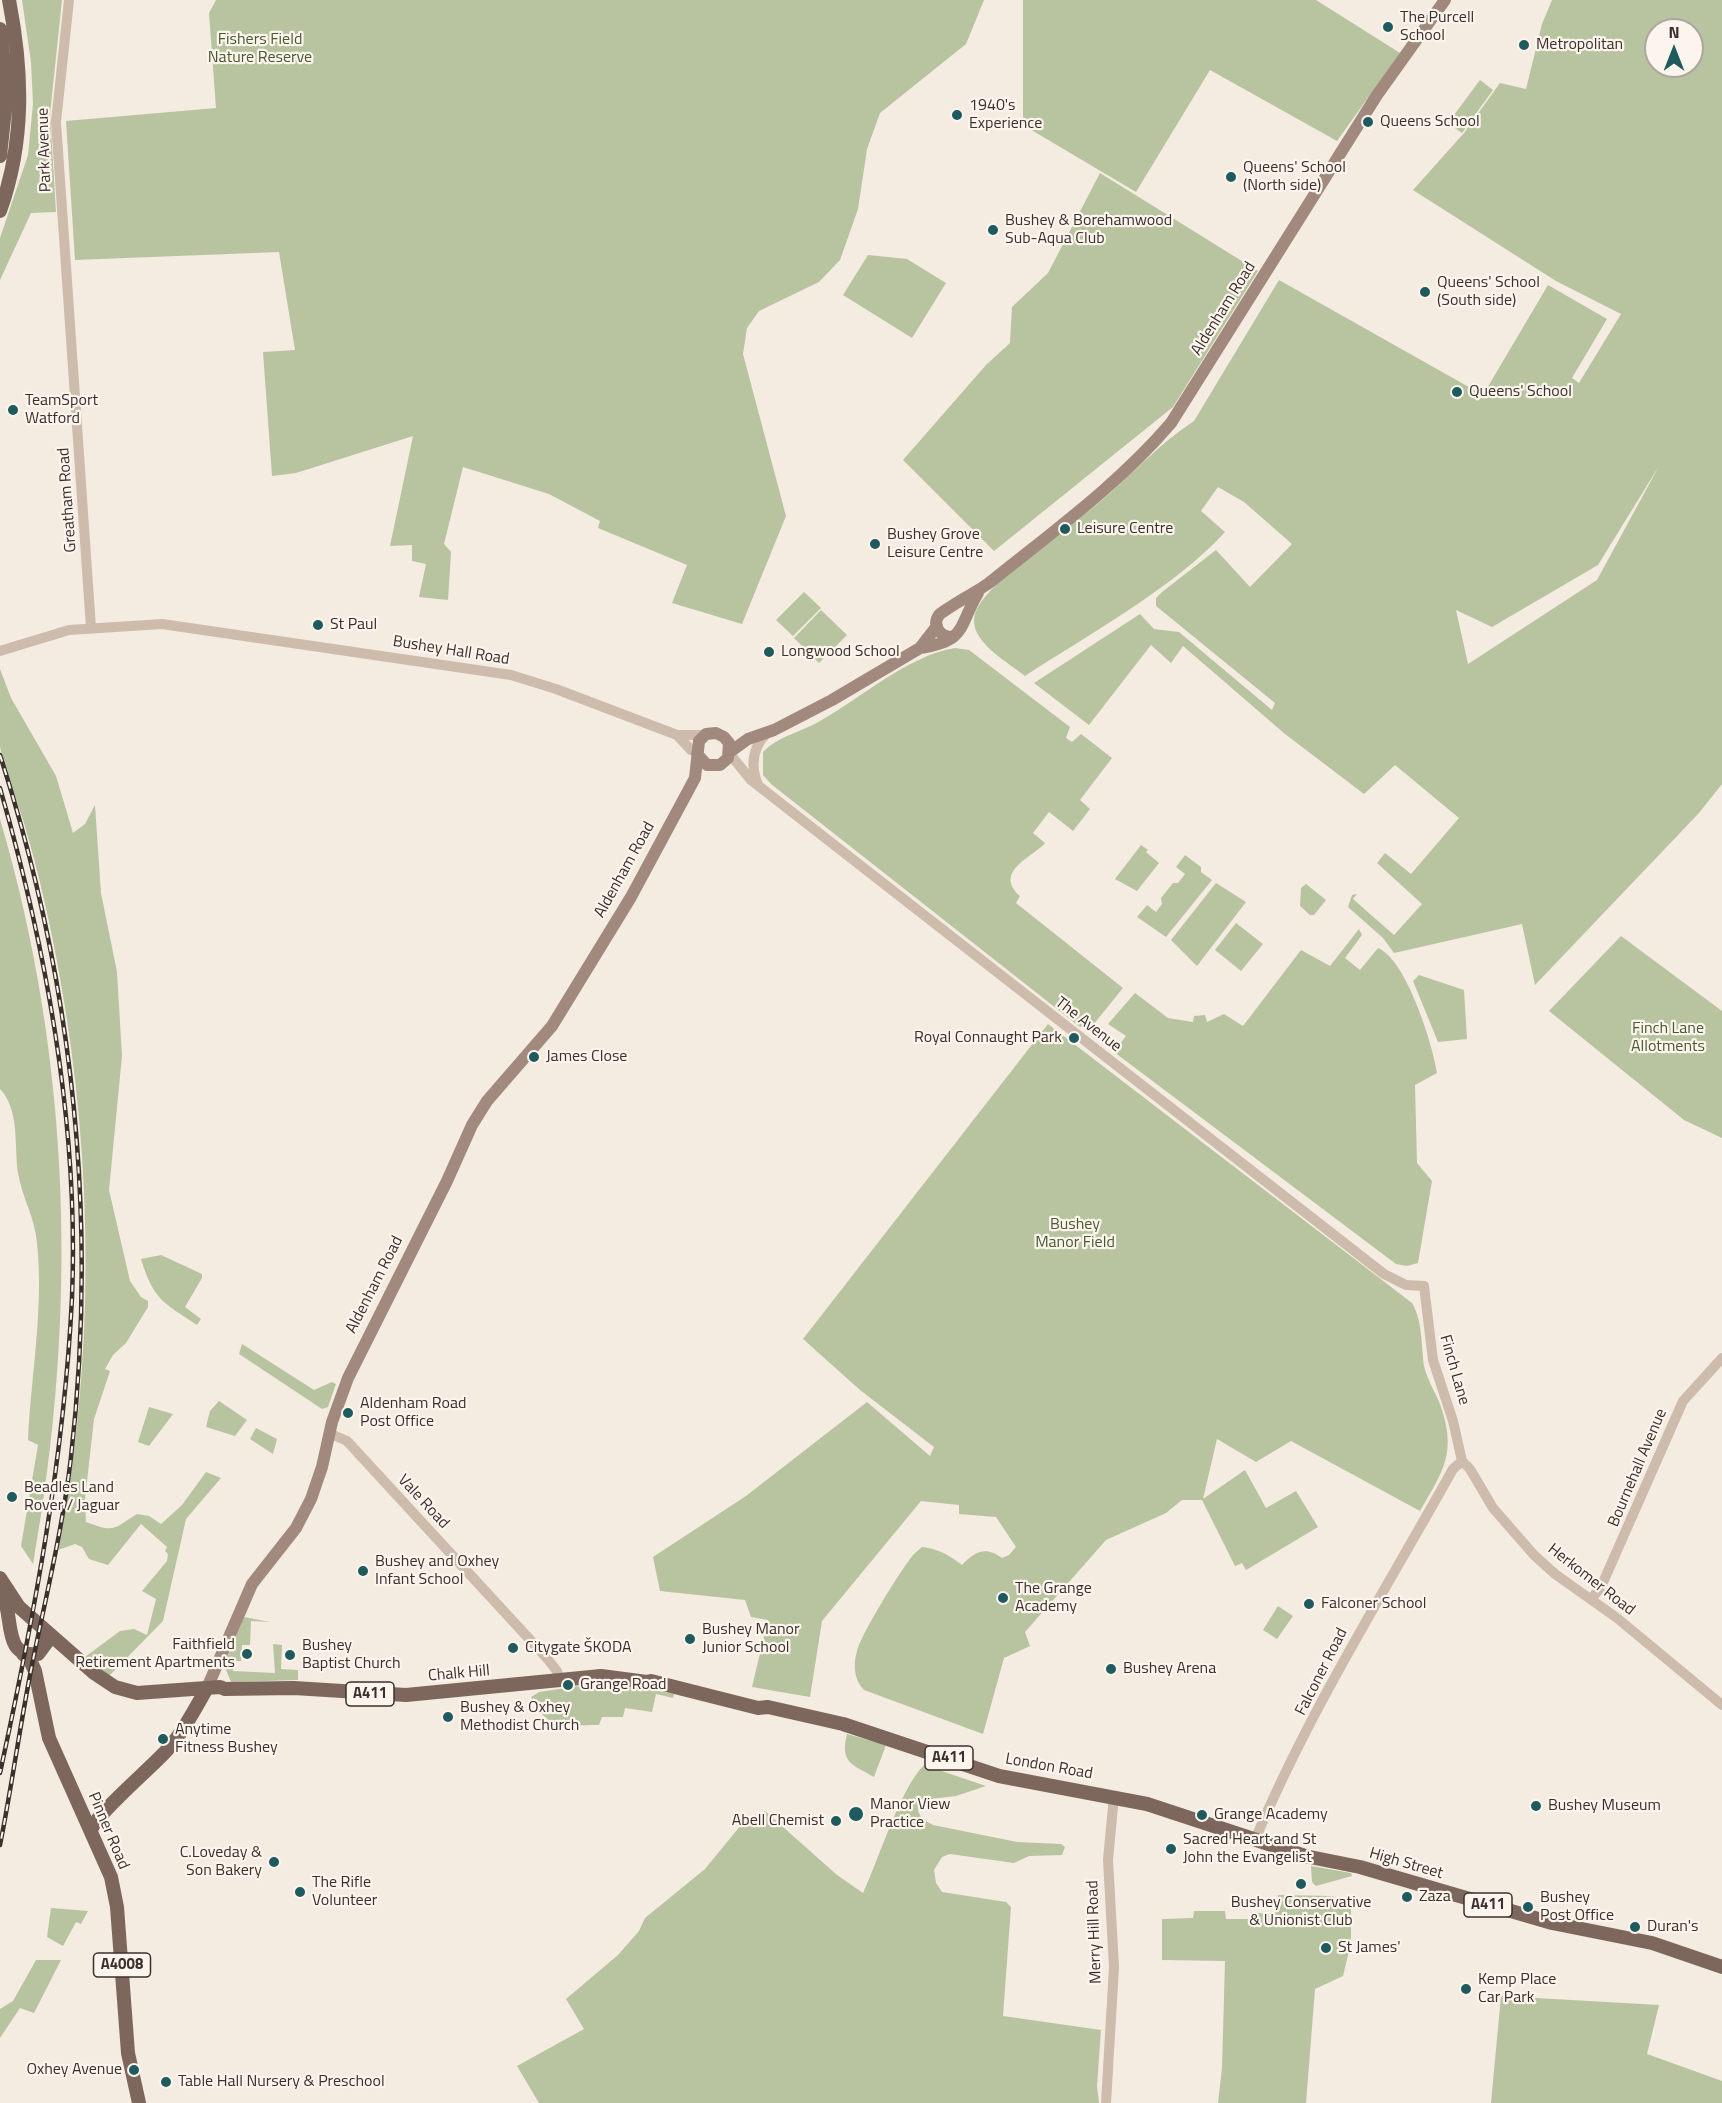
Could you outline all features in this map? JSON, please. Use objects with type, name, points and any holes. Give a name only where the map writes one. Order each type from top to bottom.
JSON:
[{"type":"main road","points":[[0,211],[13,164],[20,118],[20,70],[9,0]]},
{"type":"main road","name":"Aldenham Road","points":[[949,610],[980,590],[1115,478],[1171,423],[1377,95],[1445,0]]},
{"type":"main road","points":[[0,29],[7,90],[0,156]]},
{"type":"main road","name":"Aldenham Road","points":[[963,624],[980,590]]},
{"type":"main road","points":[[695,778],[718,765],[730,752],[748,739],[767,733],[832,700],[920,648],[937,626],[940,615],[949,610],[958,613],[963,624],[960,632],[933,646],[920,648]]},
{"type":"main road","points":[[937,626],[941,634],[952,637]]},
{"type":"main road","points":[[718,765],[706,765],[697,752],[699,741],[704,735],[716,733],[724,737],[748,739]]},
{"type":"main road","points":[[724,737],[729,743],[730,752]]},
{"type":"main road","name":"Aldenham Road","points":[[91,1830],[95,1820],[104,1810],[154,1764],[192,1715],[205,1691],[252,1584],[296,1528],[322,1467],[329,1433],[360,1351],[447,1181],[472,1125],[492,1094],[552,1026],[631,897],[695,778],[697,752]]},
{"type":"main road","points":[[0,1578],[26,1613],[45,1630],[47,1639],[43,1650],[38,1654],[0,1650]]},
{"type":"main road","points":[[0,1588],[5,1603],[6,1640],[19,1652]]},
{"type":"main road","points":[[4,1629],[16,1613],[26,1613]]},
{"type":"main road","name":"Chalk Hill","points":[[45,1630],[102,1679],[124,1691],[175,1692],[184,1688],[205,1691],[285,1688],[406,1695],[516,1686]]},
{"type":"main road","points":[[35,1671],[40,1660],[50,1653],[66,1650]]},
{"type":"main road","name":"Pinner Road","points":[[19,1652],[30,1660],[35,1671],[50,1738],[108,1867],[114,1891],[128,2053],[139,2103]]},
{"type":"main road","name":"London Road","points":[[516,1686],[614,1676],[618,1672],[646,1676],[651,1681],[759,1701],[768,1707],[843,1724],[999,1776],[1114,1796],[1201,1821],[1255,1840]]},
{"type":"main road","points":[[175,1692],[189,1702],[192,1715]]},
{"type":"main road","points":[[82,1809],[104,1810]]},
{"type":"main road","name":"High Street","points":[[1255,1840],[1305,1856],[1360,1867],[1552,1923],[1652,1943],[1722,1967]]},
{"type":"street","name":"Park Avenue","points":[[68,300],[56,122],[69,0]]},
{"type":"street","name":"Greatham Road","points":[[68,300],[91,627]]},
{"type":"street","name":"Bushey Hall Road","points":[[0,651],[59,632],[91,627],[162,624],[491,671],[556,689],[677,735],[704,735]]},
{"type":"street","points":[[758,785],[754,773],[753,756],[757,744],[767,733]]},
{"type":"street","name":"Bushey Hall Road","points":[[677,735],[691,750],[697,752]]},
{"type":"street","name":"The Avenue","points":[[730,752],[741,771],[758,785],[1384,1274],[1406,1285],[1424,1286]]},
{"type":"street","name":"The Avenue","points":[[718,765],[741,771]]},
{"type":"street","name":"Finch Lane","points":[[1424,1286],[1432,1360],[1453,1421],[1461,1461]]},
{"type":"street","name":"Bournehall Avenue","points":[[1592,1598],[1606,1576],[1687,1395],[1722,1358]]},
{"type":"street","name":"Vale Road","points":[[329,1433],[347,1441],[545,1656],[557,1671],[559,1680]]},
{"type":"street","name":"Herkomer Road","points":[[1461,1461],[1470,1469],[1493,1508],[1534,1555],[1555,1574],[1592,1598],[1722,1704]]},
{"type":"street","name":"Falconer Road","points":[[1255,1840],[1276,1789],[1368,1616],[1454,1468],[1461,1461]]},
{"type":"street","name":"Merry Hill Road","points":[[1106,2103],[1114,1966],[1108,1860],[1114,1796]]},
{"type":"green space","points":[[22,0],[62,0],[50,114],[56,212],[31,213],[0,280],[0,238],[28,155],[33,104],[31,62]]},
{"type":"green space","name":"Fishers Field Nature Reserve","points":[[216,0],[984,0],[966,44],[880,113],[867,149],[858,209],[840,260],[819,282],[759,311],[747,328],[743,354],[786,516],[742,624],[672,603],[687,565],[598,528],[600,521],[549,494],[463,467],[444,544],[451,552],[448,600],[419,597],[426,564],[412,561],[412,545],[390,546],[413,436],[296,473],[272,476],[263,352],[295,350],[279,252],[75,260],[66,121],[216,108],[209,13]]},
{"type":"green space","points":[[1023,0],[1316,0],[1400,53],[1337,141],[1210,70],[1136,192],[1023,125]]},
{"type":"green space","points":[[1552,0],[1722,0],[1722,784],[1699,813],[1535,985],[1522,924],[1394,953],[1383,938],[1348,907],[1352,895],[1357,894],[1353,899],[1394,935],[1422,904],[1377,863],[1385,853],[1411,874],[1459,818],[1395,765],[1364,794],[1285,734],[1183,646],[1171,663],[1151,645],[1089,725],[1034,683],[1140,614],[1154,629],[1179,632],[1272,710],[1275,703],[1156,606],[1156,598],[1162,592],[1216,550],[1250,587],[1292,544],[1244,502],[1218,487],[1201,511],[1225,532],[1204,553],[1130,609],[1025,676],[986,645],[974,621],[977,608],[1004,578],[1101,501],[1158,449],[1194,421],[1279,280],[1483,395],[1548,285],[1607,319],[1572,378],[1579,383],[1621,314],[1556,281],[1413,190],[1464,133],[1500,83],[1526,89],[1542,24]],"holes":[[[1659,466],[1597,580],[1468,664],[1456,610],[1492,627],[1598,565]]]},
{"type":"green space","points":[[1480,80],[1493,90],[1462,133],[1448,123]]},
{"type":"green space","points":[[1100,173],[1258,271],[1173,407],[994,551],[903,460],[986,365],[1010,343],[1012,307],[1048,273]]},
{"type":"green space","points":[[868,255],[907,259],[946,283],[912,338],[843,295]]},
{"type":"green space","points":[[804,592],[821,608],[793,636],[776,620]]},
{"type":"green space","points":[[821,610],[847,635],[819,663],[794,638]]},
{"type":"green space","points":[[955,648],[969,650],[1070,727],[1066,738],[1072,742],[1081,734],[1112,758],[1080,800],[1090,809],[1073,831],[1049,812],[1033,833],[1045,843],[1018,865],[1011,879],[1013,887],[1020,896],[1016,903],[1123,988],[1093,1025],[1080,1027],[771,784],[763,775],[763,752],[776,742],[836,712],[886,678],[920,659]]},
{"type":"green space","points":[[0,669],[11,698],[56,776],[73,833],[85,824],[95,805],[101,893],[117,972],[122,1056],[109,1190],[130,1281],[141,1297],[148,1301],[148,1307],[126,1343],[113,1355],[105,1369],[110,1371],[94,1419],[85,1499],[86,1522],[103,1528],[113,1528],[137,1514],[149,1516],[161,1524],[182,1505],[206,1472],[221,1478],[186,1519],[163,1621],[109,1676],[85,1657],[120,1631],[134,1629],[147,1635],[156,1599],[142,1591],[167,1561],[168,1554],[165,1551],[167,1547],[141,1524],[108,1565],[89,1559],[82,1547],[75,1544],[58,1550],[79,1408],[86,1264],[84,1192],[71,1049],[56,959],[35,862],[0,746]]},
{"type":"green space","points":[[0,819],[24,911],[42,1004],[54,1096],[60,1190],[61,1283],[57,1377],[47,1470],[33,1564],[21,1546],[38,1445],[28,1440],[38,1317],[39,1267],[36,1234],[18,1173],[11,1107],[0,1089]]},
{"type":"green space","points":[[1141,845],[1159,863],[1137,891],[1115,879]]},
{"type":"green space","points":[[1185,855],[1201,867],[1201,872],[1212,880],[1166,937],[1137,917],[1147,905],[1156,912],[1162,904],[1161,898],[1173,883],[1178,883],[1185,874],[1176,867]]},
{"type":"green space","points":[[1216,883],[1246,902],[1197,966],[1171,940]]},
{"type":"green space","points":[[1306,884],[1326,900],[1314,915],[1310,915],[1300,906],[1301,888]]},
{"type":"green space","points":[[1236,923],[1263,944],[1241,971],[1215,950]]},
{"type":"green space","points":[[1359,929],[1362,935],[1345,958],[1360,970],[1378,948],[1388,955],[1408,985],[1416,1004],[1430,1043],[1437,1073],[1415,1085],[1417,1163],[1432,1181],[1418,1263],[1407,1266],[1396,1264],[1114,1052],[1126,1036],[1108,1024],[1135,993],[1168,1018],[1193,1022],[1194,1016],[1205,1015],[1207,1022],[1224,1014],[1243,1026],[1301,950],[1330,966]]},
{"type":"green space","name":"Finch Lane Allotments","points":[[1621,936],[1722,1011],[1722,1138],[1684,1120],[1549,1011]]},
{"type":"green space","points":[[1419,975],[1464,990],[1467,1039],[1438,1042],[1413,981]]},
{"type":"green space","name":"Bushey Manor Field","points":[[1048,1024],[1412,1303],[1420,1326],[1425,1371],[1440,1404],[1447,1435],[1445,1460],[1436,1484],[1420,1511],[1291,1441],[1256,1462],[1217,1439],[1203,1499],[1245,1470],[1266,1508],[1296,1491],[1318,1527],[1246,1570],[1242,1563],[1235,1566],[1202,1500],[1182,1500],[1166,1513],[1106,1540],[1025,1632],[1030,1646],[1004,1658],[983,1734],[864,1690],[856,1677],[857,1651],[866,1630],[900,1573],[922,1547],[943,1553],[962,1565],[976,1553],[986,1551],[1002,1558],[1009,1555],[1016,1547],[996,1517],[959,1514],[959,1505],[921,1501],[822,1621],[810,1697],[752,1687],[768,1620],[751,1617],[745,1600],[660,1591],[653,1557],[746,1496],[867,1402],[930,1456],[934,1447],[860,1390],[803,1339]]},
{"type":"green space","points":[[161,1255],[202,1274],[202,1278],[185,1307],[201,1319],[197,1325],[161,1299],[150,1284],[141,1259]]},
{"type":"green space","points":[[242,1344],[314,1390],[332,1382],[336,1384],[328,1407],[322,1409],[239,1354]]},
{"type":"green space","points":[[219,1401],[247,1420],[235,1436],[206,1427],[210,1411]]},
{"type":"green space","points":[[149,1407],[173,1414],[149,1446],[138,1442]]},
{"type":"green space","points":[[256,1428],[277,1439],[273,1454],[250,1439]]},
{"type":"green space","points":[[1278,1606],[1293,1616],[1277,1639],[1263,1630]]},
{"type":"green space","points":[[244,1617],[270,1622],[251,1621],[250,1645],[242,1645],[241,1661],[234,1661],[233,1671],[275,1673],[273,1644],[282,1645],[281,1669],[298,1670],[298,1680],[231,1682],[224,1665]]},
{"type":"green space","points":[[593,1684],[633,1686],[674,1694],[673,1698],[656,1694],[652,1712],[625,1708],[623,1717],[602,1717],[599,1725],[558,1724],[544,1716],[531,1697],[539,1692]]},
{"type":"green space","points":[[847,1734],[886,1745],[874,1777],[849,1761],[845,1751]]},
{"type":"green space","points":[[924,1765],[986,1786],[956,1796],[922,1800],[918,1811],[922,1819],[933,1825],[1017,1842],[1061,1844],[1065,1847],[1062,1855],[1029,1856],[1014,1863],[950,1854],[942,1857],[934,1870],[936,1883],[942,1892],[1006,1902],[1011,1907],[1003,2016],[1101,2030],[1097,2086],[1099,2103],[539,2103],[517,2066],[584,2029],[566,1999],[618,1955],[639,1931],[645,1918],[705,1869],[741,1825],[765,1811],[837,1875],[863,1893],[898,1807],[915,1776]]},
{"type":"green space","points":[[1311,1866],[1351,1873],[1352,1876],[1316,1886],[1312,1882]]},
{"type":"green space","points":[[1278,1895],[1332,1896],[1351,1905],[1351,1943],[1343,1976],[1315,1989],[1306,2103],[1218,2103],[1222,2068],[1225,1961],[1162,1960],[1162,1919],[1193,1918],[1194,1911],[1225,1911],[1226,1919],[1250,1919],[1251,1912],[1275,1915]]},
{"type":"green space","points":[[51,1908],[88,1911],[81,1924],[76,1922],[63,1946],[47,1937]]},
{"type":"green space","points":[[36,1960],[61,1960],[34,2013],[20,2008],[0,2038],[0,2009],[13,2001]]},
{"type":"green space","points":[[1501,1996],[1659,2005],[1647,2054],[1722,2081],[1722,2103],[1491,2103]]},
{"type":"railway","points":[[0,755],[25,841],[46,927],[62,1014],[73,1102],[80,1190],[82,1279],[79,1368],[68,1483],[0,1845]]},
{"type":"railway","points":[[0,788],[32,913],[56,1040],[65,1105],[73,1234],[68,1358],[55,1478],[36,1596],[0,1773]]},
{"type":"place","name":"The Purcell School","points":[[1388,27]]},
{"type":"place","name":"Metropolitan","points":[[1524,45]]},
{"type":"place","name":"1940's Experience","points":[[957,115]]},
{"type":"place","name":"Queens School","points":[[1368,122]]},
{"type":"place","name":"Queens' School (North side)","points":[[1231,177]]},
{"type":"place","name":"Bushey & Borehamwood Sub-Aqua Club","points":[[993,230]]},
{"type":"place","name":"Queens' School (South side)","points":[[1425,292]]},
{"type":"place","name":"Queens' School","points":[[1457,392]]},
{"type":"place","name":"TeamSport Watford","points":[[13,410]]},
{"type":"place","name":"Leisure Centre","points":[[1065,529]]},
{"type":"place","name":"Bushey Grove Leisure Centre","points":[[875,544]]},
{"type":"place","name":"St Paul","points":[[318,625]]},
{"type":"place","name":"Longwood School","points":[[769,652]]},
{"type":"place","name":"Royal Connaught Park","points":[[1074,1038]]},
{"type":"place","name":"James Close","points":[[534,1057]]},
{"type":"place","name":"Aldenham Road Post Office","points":[[348,1413]]},
{"type":"place","name":"Beadles Land Rover / Jaguar","points":[[12,1497]]},
{"type":"place","name":"Bushey and Oxhey Infant School","points":[[363,1571]]},
{"type":"place","name":"The Grange Academy","points":[[1003,1598]]},
{"type":"place","name":"Falconer School","points":[[1309,1604]]},
{"type":"place","name":"Bushey Manor Junior School","points":[[690,1639]]},
{"type":"place","name":"Citygate ŠKODA","points":[[513,1648]]},
{"type":"place","name":"Faithfield Retirement Apartments","points":[[247,1654]]},
{"type":"place","name":"Bushey Baptist Church","points":[[290,1655]]},
{"type":"place","name":"Bushey Arena","points":[[1111,1669]]},
{"type":"place","name":"Grange Road","points":[[568,1685]]},
{"type":"place","name":"Bushey & Oxhey Methodist Church","points":[[448,1717]]},
{"type":"place","name":"Anytime Fitness Bushey","points":[[163,1739]]},
{"type":"place","name":"Bushey Museum","points":[[1536,1806]]},
{"type":"place","name":"Manor View Practice","points":[[856,1814]]},
{"type":"place","name":"Grange Academy","points":[[1202,1815]]},
{"type":"place","name":"Abell Chemist","points":[[836,1821]]},
{"type":"place","name":"Sacred Heart and St John the Evangelist","points":[[1171,1849]]},
{"type":"place","name":"C.Loveday & Son Bakery","points":[[274,1862]]},
{"type":"place","name":"Bushey Conservative & Unionist Club","points":[[1301,1884]]},
{"type":"place","name":"The Rifle Volunteer","points":[[300,1892]]},
{"type":"place","name":"Zaza","points":[[1407,1897]]},
{"type":"place","name":"Bushey Post Office","points":[[1528,1907]]},
{"type":"place","name":"Duran's","points":[[1635,1927]]},
{"type":"place","name":"St James'","points":[[1326,1948]]},
{"type":"place","name":"Kemp Place Car Park","points":[[1466,1989]]},
{"type":"place","name":"Oxhey Avenue","points":[[134,2070]]},
{"type":"place","name":"Table Hall Nursery & Preschool","points":[[166,2082]]}]
